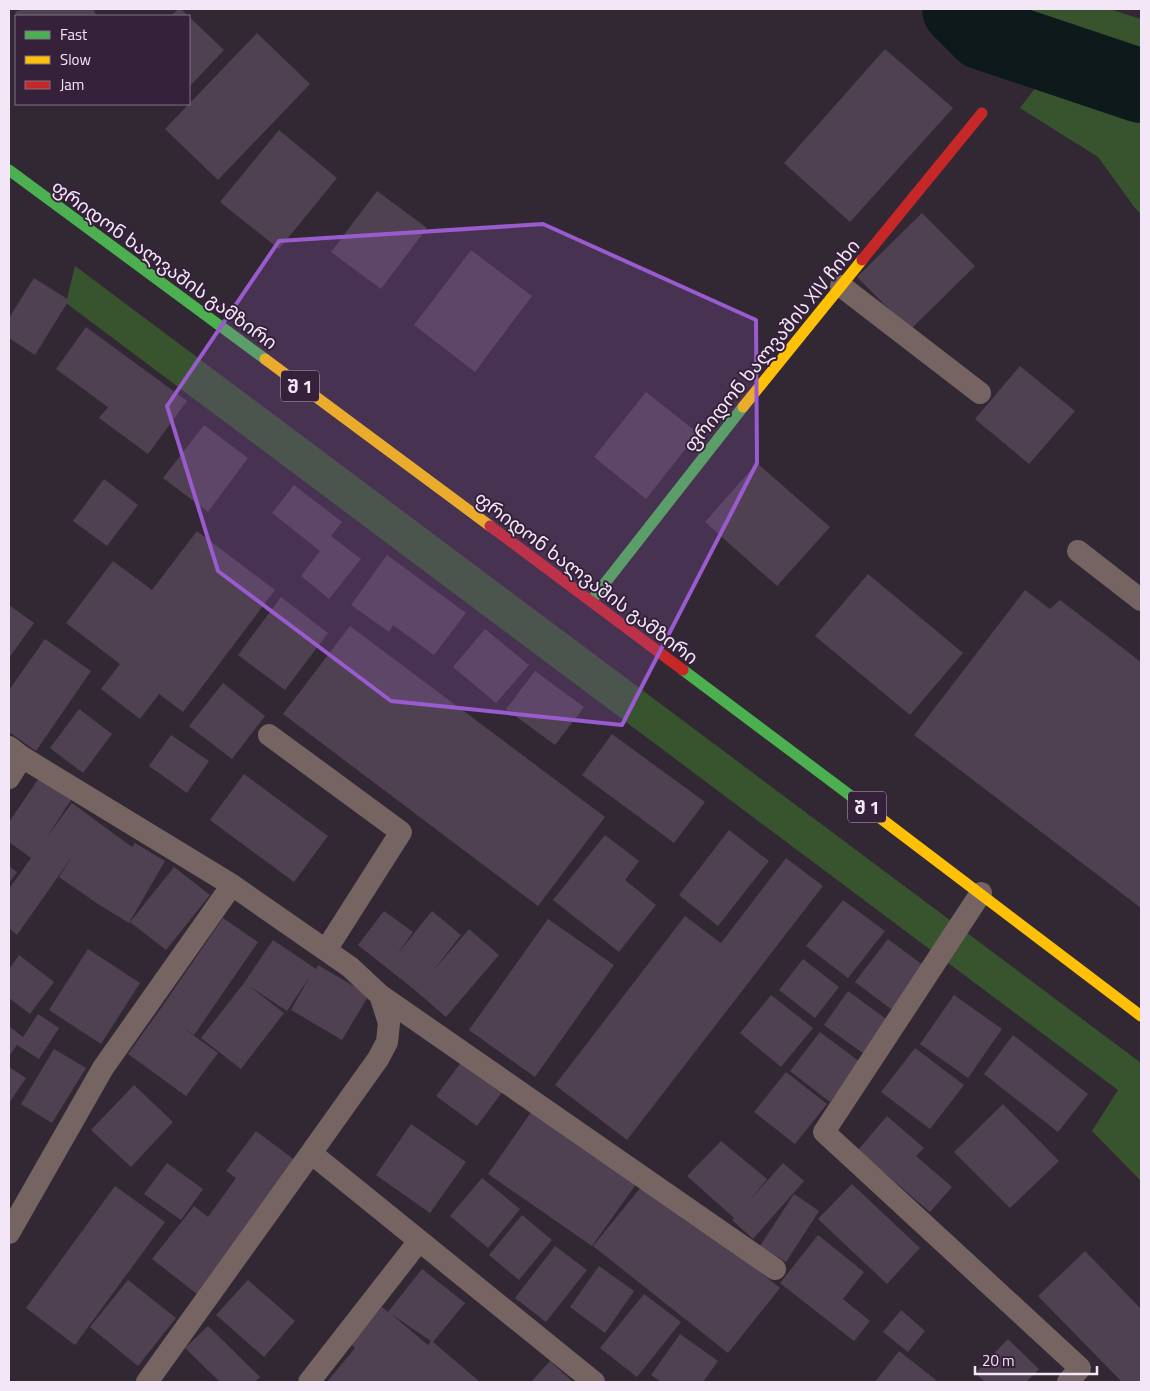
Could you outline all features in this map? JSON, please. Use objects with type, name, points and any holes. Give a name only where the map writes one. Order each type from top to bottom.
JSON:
[{"type":"main road","name":"ფრიდონ ხალვაშის XIV ჩიხი","points":[[591,601],[765,379],[982,113]]},
{"type":"main road","name":"ფრიდონ ხალვაშის გამზირი","points":[[9,170],[591,601],[981,893],[1141,1016]]},
{"type":"lane","points":[[841,286],[980,392]]},
{"type":"lane","points":[[1078,551],[1141,600]]},
{"type":"lane","points":[[269,735],[401,832],[326,950]]},
{"type":"lane","points":[[9,778],[15,752],[232,885],[350,967],[380,996],[775,1269]]},
{"type":"lane","points":[[9,1233],[103,1068],[232,885]]},
{"type":"lane","points":[[981,893],[824,1132],[1080,1377]]},
{"type":"lane","points":[[147,1382],[378,1059],[387,1042],[389,1023],[380,996]]},
{"type":"lane","points":[[311,1153],[594,1382]]},
{"type":"lane","points":[[310,1382],[419,1241]]},
{"type":"highlighted area","points":[[543,224],[756,320],[757,463],[622,725],[391,701],[218,571],[167,406],[279,241]]},
{"type":"green space","points":[[959,9],[1109,9],[1141,19],[1141,214],[1098,157],[1020,108],[1058,58],[983,33]]},
{"type":"green space","points":[[75,266],[1141,1063],[1141,1181],[1092,1131],[1118,1090],[66,303]]},
{"type":"building","points":[[23,9],[93,9],[96,15],[16,15],[15,12]]},
{"type":"building","points":[[178,9],[181,9],[187,15],[172,15]]},
{"type":"building","points":[[190,18],[224,50],[190,86]]},
{"type":"building","points":[[257,33],[310,84],[218,180],[165,129]]},
{"type":"building","points":[[885,49],[953,108],[850,222],[784,163]]},
{"type":"building","points":[[279,130],[337,178],[279,249],[220,202]]},
{"type":"building","points":[[377,191],[427,228],[381,289],[331,252]]},
{"type":"building","points":[[922,213],[975,266],[910,330],[857,277]]},
{"type":"building","points":[[471,250],[532,296],[475,372],[414,325]]},
{"type":"building","points":[[34,278],[69,300],[35,355],[9,338],[9,318]]},
{"type":"building","points":[[86,327],[187,401],[148,454],[99,418],[108,407],[56,369]]},
{"type":"building","points":[[1020,366],[1075,411],[1029,464],[975,419]]},
{"type":"building","points":[[646,392],[698,433],[646,499],[594,457]]},
{"type":"building","points":[[204,425],[248,458],[208,512],[163,478]]},
{"type":"building","points":[[757,463],[830,527],[777,586],[705,522]]},
{"type":"building","points":[[104,479],[138,505],[107,546],[73,521]]},
{"type":"building","points":[[294,485],[342,522],[331,536],[361,559],[329,599],[301,576],[320,551],[272,513]]},
{"type":"building","points":[[197,531],[275,590],[183,712],[159,694],[140,719],[101,689],[120,664],[66,623],[113,561],[152,590]]},
{"type":"building","points":[[387,555],[466,613],[434,655],[393,625],[389,632],[351,605]]},
{"type":"building","points":[[868,574],[963,653],[910,715],[815,636]]},
{"type":"building","points":[[1025,590],[1050,609],[1060,600],[1141,662],[1141,908],[914,735]]},
{"type":"building","points":[[281,597],[328,633],[285,690],[238,655]]},
{"type":"building","points":[[9,605],[34,623],[9,658]]},
{"type":"building","points":[[350,626],[605,817],[538,906],[283,714]]},
{"type":"building","points":[[485,629],[529,665],[496,703],[453,667]]},
{"type":"building","points":[[45,639],[91,671],[36,751],[9,732],[9,690]]},
{"type":"building","points":[[535,671],[584,707],[555,745],[506,709]]},
{"type":"building","points":[[223,683],[265,716],[232,759],[189,726]]},
{"type":"building","points":[[79,709],[112,734],[83,773],[50,748]]},
{"type":"building","points":[[612,734],[705,802],[674,843],[582,775]]},
{"type":"building","points":[[171,735],[209,761],[187,793],[149,766]]},
{"type":"building","points":[[244,774],[328,836],[294,882],[210,820]]},
{"type":"building","points":[[41,775],[73,797],[46,838],[72,803],[132,847],[135,843],[165,861],[129,923],[59,877],[76,851],[17,935],[9,928],[9,889],[31,858],[9,842],[9,822]]},
{"type":"building","points":[[729,830],[769,861],[718,926],[679,895]]},
{"type":"building","points":[[605,835],[639,861],[625,880],[656,905],[619,952],[553,900]]},
{"type":"building","points":[[786,858],[823,886],[627,1140],[555,1085],[685,916],[721,943]]},
{"type":"building","points":[[9,866],[17,872],[9,883]]},
{"type":"building","points":[[174,867],[210,895],[166,950],[130,922]]},
{"type":"building","points":[[843,900],[885,931],[848,978],[806,946]]},
{"type":"building","points":[[384,911],[413,932],[396,956],[432,911],[461,935],[432,972],[469,929],[499,955],[446,1017],[358,945]]},
{"type":"building","points":[[223,918],[258,942],[194,1035],[179,1025],[218,1053],[186,1096],[128,1054]]},
{"type":"building","points":[[548,919],[614,965],[535,1077],[469,1030]]},
{"type":"building","points":[[888,939],[928,969],[895,1012],[855,982]]},
{"type":"building","points":[[273,940],[316,969],[318,965],[369,995],[342,1040],[291,1010],[310,976],[287,1011],[249,986],[284,1013],[241,1069],[201,1038],[244,983]]},
{"type":"building","points":[[88,949],[140,983],[101,1044],[49,1010]]},
{"type":"building","points":[[19,955],[54,982],[30,1014],[9,998],[9,969]]},
{"type":"building","points":[[803,959],[839,987],[815,1018],[779,990]]},
{"type":"building","points":[[848,991],[889,1021],[864,1054],[824,1025]]},
{"type":"building","points":[[771,995],[813,1028],[781,1067],[740,1033]]},
{"type":"building","points":[[954,995],[1002,1029],[968,1078],[920,1044]]},
{"type":"building","points":[[38,1014],[59,1028],[39,1059],[17,1045],[9,1056],[9,1026],[23,1037]]},
{"type":"building","points":[[820,1032],[860,1062],[830,1102],[790,1071]]},
{"type":"building","points":[[1013,1035],[1088,1094],[1058,1132],[984,1074]]},
{"type":"building","points":[[915,1048],[964,1085],[930,1129],[881,1092]]},
{"type":"building","points":[[54,1049],[86,1068],[52,1123],[21,1104]]},
{"type":"building","points":[[465,1057],[506,1087],[477,1126],[436,1096]]},
{"type":"building","points":[[9,1067],[26,1078],[9,1103]]},
{"type":"building","points":[[786,1072],[827,1104],[795,1144],[754,1112]]},
{"type":"building","points":[[134,1085],[173,1122],[131,1167],[91,1130]]},
{"type":"building","points":[[1003,1104],[1059,1161],[1010,1208],[954,1152]]},
{"type":"building","points":[[534,1108],[639,1180],[592,1246],[488,1174]]},
{"type":"building","points":[[887,1116],[924,1148],[916,1156],[952,1187],[930,1212],[858,1150]]},
{"type":"building","points":[[411,1124],[466,1162],[430,1213],[376,1175]]},
{"type":"building","points":[[256,1131],[300,1164],[197,1294],[152,1259],[194,1206],[208,1217],[236,1178],[226,1171]]},
{"type":"building","points":[[721,1141],[767,1179],[750,1200],[783,1163],[804,1181],[753,1239],[732,1220],[734,1218],[687,1176]]},
{"type":"building","points":[[167,1163],[203,1189],[181,1220],[144,1194]]},
{"type":"building","points":[[482,1178],[520,1209],[488,1248],[450,1216]]},
{"type":"building","points":[[646,1181],[780,1288],[728,1353],[593,1246]]},
{"type":"building","points":[[852,1184],[920,1248],[887,1284],[818,1219]]},
{"type":"building","points":[[115,1186],[165,1222],[75,1345],[26,1308]]},
{"type":"building","points":[[794,1194],[819,1211],[786,1262],[760,1246]]},
{"type":"building","points":[[522,1215],[552,1240],[519,1280],[489,1255]]},
{"type":"building","points":[[818,1235],[864,1272],[843,1299],[870,1321],[854,1341],[780,1283]]},
{"type":"building","points":[[555,1246],[587,1270],[546,1322],[515,1298]]},
{"type":"building","points":[[1085,1251],[1141,1309],[1141,1382],[1122,1382],[1038,1296]]},
{"type":"building","points":[[599,1266],[634,1291],[605,1333],[570,1307]]},
{"type":"building","points":[[422,1269],[465,1303],[433,1342],[480,1382],[327,1382],[355,1348],[351,1344],[382,1307],[388,1312]],"holes":[[[391,1314],[431,1341],[428,1345]]]},
{"type":"building","points":[[128,1280],[176,1318],[138,1366],[90,1327]]},
{"type":"building","points":[[248,1280],[295,1321],[264,1357],[216,1315]]},
{"type":"building","points":[[644,1294],[681,1322],[637,1377],[600,1348]]},
{"type":"building","points":[[901,1310],[925,1331],[908,1352],[883,1332]]},
{"type":"building","points":[[208,1326],[260,1377],[255,1382],[220,1382],[185,1348]]},
{"type":"building","points":[[680,1334],[718,1361],[703,1382],[661,1382],[651,1375]]},
{"type":"building","points":[[1008,1339],[1039,1369],[1026,1382],[985,1382],[975,1373]]},
{"type":"building","points":[[899,1351],[936,1380],[935,1382],[875,1382]]},
{"type":"building","points":[[550,1361],[573,1382],[531,1382]]},
{"type":"waterway","points":[[959,9],[983,33],[1141,86]]},
{"type":"traffic: fast","points":[[9,170],[265,359]]},
{"type":"traffic: fast","points":[[591,601],[743,407]]},
{"type":"traffic: fast","points":[[683,670],[871,811]]},
{"type":"traffic: slow","points":[[743,407],[862,260]]},
{"type":"traffic: slow","points":[[265,359],[490,526]]},
{"type":"traffic: slow","points":[[871,811],[1141,1016]]},
{"type":"traffic: jam","points":[[862,260],[982,113]]},
{"type":"traffic: jam","points":[[490,526],[683,670]]}]
